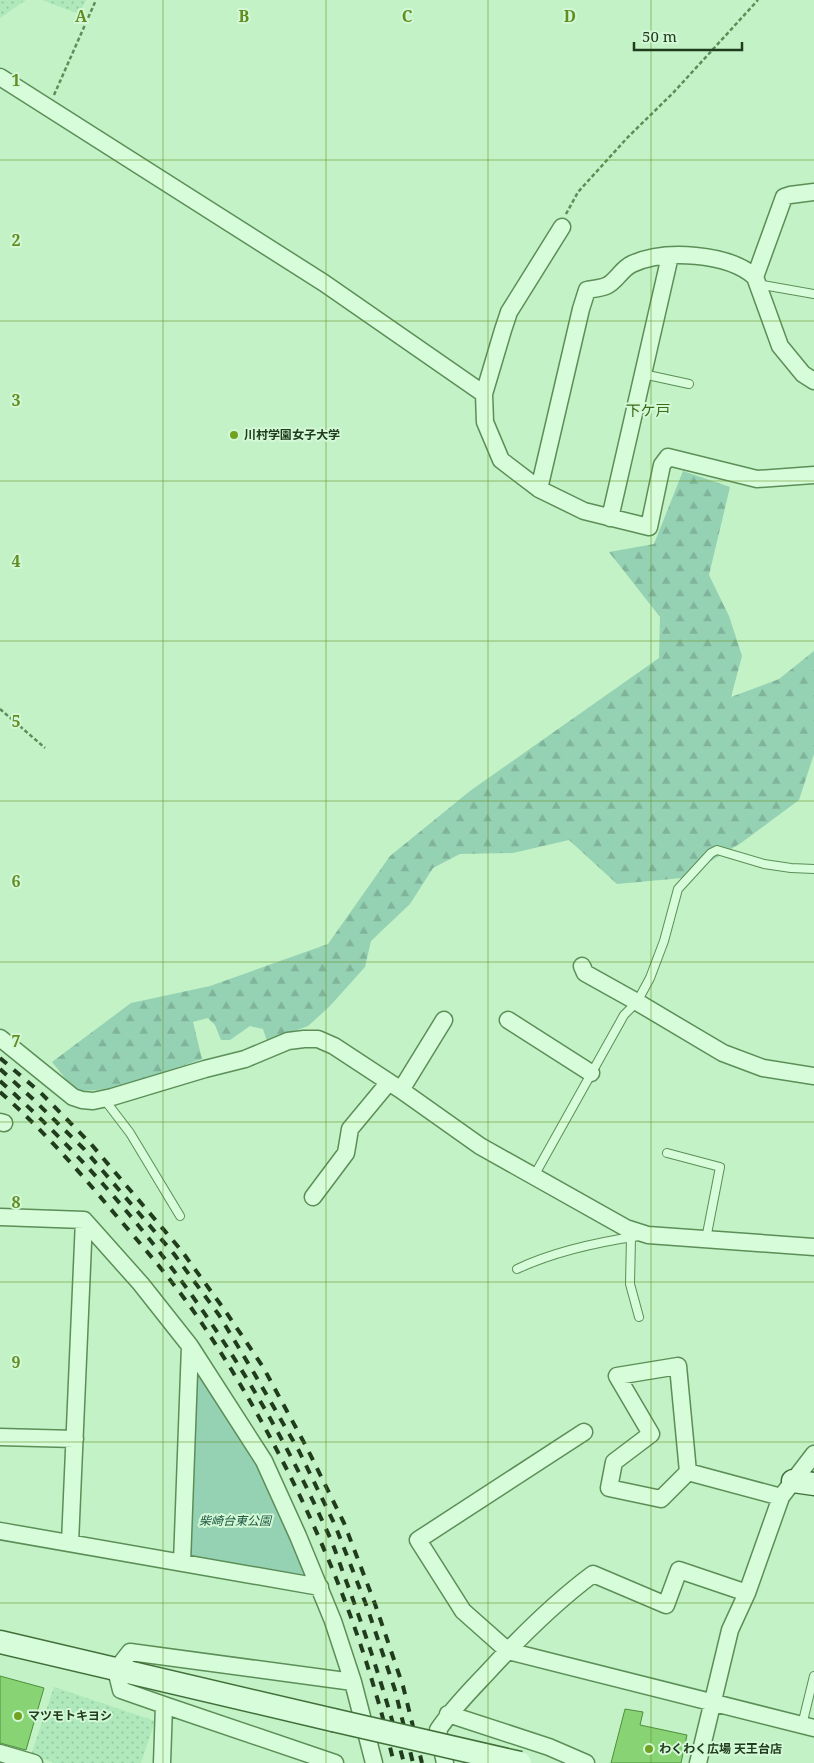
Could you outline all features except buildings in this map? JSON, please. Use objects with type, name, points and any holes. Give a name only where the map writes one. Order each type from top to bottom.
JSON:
[{"type":"street","points":[[0,77],[324,283],[484,394]]},
{"type":"street","points":[[756,281],[784,197],[790,194],[814,192]]},
{"type":"street","points":[[562,227],[510,312],[502,330],[484,394],[485,422],[501,460],[539,489],[584,511],[649,527],[662,465],[668,457],[757,479],[814,475]]},
{"type":"street","points":[[610,518],[670,256]]},
{"type":"street","points":[[539,489],[587,290],[607,286],[625,267],[635,262],[650,258],[692,256],[711,258],[748,271],[756,281],[780,346],[803,374],[814,381]]},
{"type":"street","points":[[582,966],[585,973],[722,1053],[763,1068],[814,1076]]},
{"type":"street","points":[[313,1197],[346,1153],[350,1129],[395,1086],[444,1020]]},
{"type":"street","points":[[508,1020],[591,1073]]},
{"type":"street","points":[[0,1038],[73,1097],[82,1100],[104,1099],[245,1059],[288,1041],[318,1039],[334,1046],[395,1086],[480,1146],[626,1228],[648,1235],[814,1247]]},
{"type":"street","points":[[0,1217],[84,1220],[141,1284],[190,1346],[264,1461],[320,1587],[353,1682],[374,1763]]},
{"type":"street","points":[[70,1543],[84,1220]]},
{"type":"street","points":[[182,1563],[190,1346]]},
{"type":"street","points":[[678,1366],[688,1472],[660,1500],[609,1488],[614,1462],[651,1434],[617,1376],[678,1366]]},
{"type":"street","points":[[584,1432],[418,1540],[463,1611],[508,1651],[808,1726]]},
{"type":"street","points":[[0,1437],[75,1439]]},
{"type":"street","points":[[698,1763],[730,1630],[796,1488],[814,1454]]},
{"type":"street","points":[[688,1472],[796,1488]]},
{"type":"street","points":[[0,1531],[320,1587]]},
{"type":"street","points":[[446,1763],[438,1730],[448,1714],[566,1594],[593,1574],[666,1605],[680,1570],[747,1593]]},
{"type":"street","points":[[0,1642],[520,1763]]},
{"type":"street","points":[[116,1670],[130,1652],[353,1682]]},
{"type":"street","points":[[116,1670],[121,1690],[335,1763]]},
{"type":"street","points":[[162,1763],[164,1704]]},
{"type":"street","points":[[448,1714],[549,1747],[586,1763]]},
{"type":"street","points":[[0,1753],[34,1763]]},
{"type":"lane","points":[[756,281],[814,294]]},
{"type":"lane","points":[[643,374],[689,384]]},
{"type":"lane","points":[[534,1176],[624,1015],[637,1002],[650,978],[664,941],[678,889],[710,853],[717,850],[764,864],[814,869]]},
{"type":"lane","points":[[104,1099],[130,1133],[180,1216]]},
{"type":"lane","points":[[667,1153],[720,1167],[706,1239]]},
{"type":"lane","points":[[518,1268],[540,1258],[614,1240],[648,1235]]},
{"type":"lane","points":[[631,1238],[630,1284],[638,1317]]},
{"type":"lane","points":[[808,1726],[814,1676]]},
{"type":"path","points":[[48,107],[96,0]]},
{"type":"path","points":[[562,227],[568,209],[578,192],[628,137],[673,93],[758,0]]},
{"type":"path","points":[[0,708],[45,748]]},
{"type":"green space","points":[[0,0],[26,0],[0,18]]},
{"type":"green space","points":[[42,0],[86,0],[79,14]]},
{"type":"green space","points":[[683,471],[730,487],[709,575],[729,616],[742,656],[731,697],[779,679],[814,651],[814,754],[799,800],[741,843],[682,878],[617,884],[569,840],[513,853],[460,854],[433,868],[410,904],[371,941],[365,967],[329,1007],[308,1026],[267,1041],[263,1029],[250,1026],[230,1040],[221,1040],[215,1025],[208,1018],[193,1022],[202,1059],[157,1075],[100,1090],[85,1091],[75,1088],[69,1083],[52,1062],[131,1003],[210,986],[328,944],[390,856],[470,791],[659,658],[660,617],[609,552],[654,544]]},
{"type":"green space","name":"柴崎台東公園","points":[[200,1375],[246,1445],[274,1496],[311,1580],[189,1559],[193,1380]]},
{"type":"green space","points":[[54,1687],[155,1721],[141,1763],[55,1763],[31,1755]]},
{"type":"railway","points":[[0,1058],[41,1093],[91,1144],[181,1250],[263,1367],[307,1448],[344,1523],[375,1604],[403,1686],[422,1763]]},
{"type":"railway","points":[[0,1069],[84,1149],[174,1254],[219,1315],[254,1373],[299,1451],[335,1525],[367,1607],[395,1690],[413,1763]]},
{"type":"railway","points":[[0,1081],[51,1129],[99,1180],[144,1233],[187,1288],[263,1405],[296,1466],[334,1547],[384,1693],[404,1763]]},
{"type":"railway","points":[[0,1092],[59,1150],[150,1255],[195,1313],[232,1370],[281,1459],[325,1551],[361,1646],[379,1702],[394,1763]]},
{"type":"place","name":"川村学園女子大学","points":[[234,435]]},
{"type":"place","name":"マツモトキヨシ","points":[[18,1716]]},
{"type":"place","name":"わくわく広場 天王台店","points":[[649,1749]]},
{"type":"district","name":"下ケ戸","points":[[648,411]]}]
